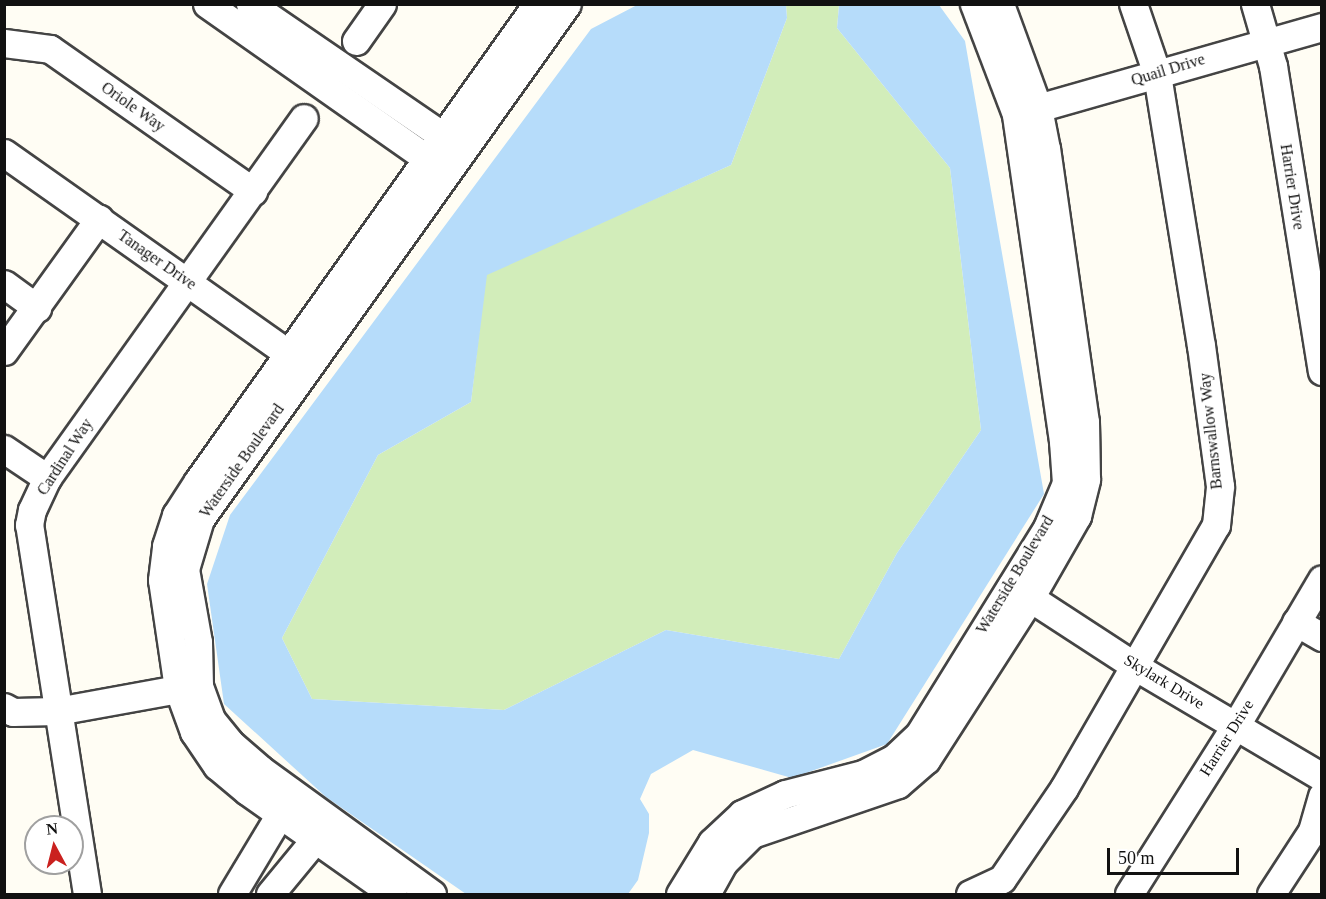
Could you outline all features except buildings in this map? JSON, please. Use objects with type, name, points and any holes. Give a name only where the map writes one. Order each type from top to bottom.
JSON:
[{"type":"street","points":[[207,4],[242,10],[453,143]]},
{"type":"street","points":[[356,41],[382,4]]},
{"type":"street","name":"Waterside Boulevard","points":[[453,143],[537,4]]},
{"type":"street","name":"Waterside Boulevard","points":[[432,894],[323,830],[286,803],[211,719],[188,687],[198,642],[184,569],[200,519],[299,361],[436,165],[567,4]]},
{"type":"street","name":"Waterside Boulevard","points":[[974,4],[1027,111]]},
{"type":"street","name":"Waterside Boulevard","points":[[689,894],[712,842],[742,814],[785,794],[862,774],[894,758],[918,736],[1020,591],[1066,483],[1027,111],[1000,4]]},
{"type":"street","name":"Barnswallow Way","points":[[970,894],[1002,879],[1064,788],[1216,525],[1220,486],[1157,74],[1133,4]]},
{"type":"street","name":"Harrier Drive","points":[[1255,4],[1273,66],[1322,371]]},
{"type":"street","points":[[242,10],[436,165]]},
{"type":"street","name":"Quail Drive","points":[[1027,111],[1266,41],[1322,27]]},
{"type":"street","name":"Oriole Way","points":[[4,43],[50,49],[253,191]]},
{"type":"street","name":"Cardinal Way","points":[[87,894],[29,525],[47,478],[304,118]]},
{"type":"street","name":"Tanager Drive","points":[[4,153],[299,361]]},
{"type":"street","points":[[4,351],[99,219]]},
{"type":"street","points":[[4,284],[37,308]]},
{"type":"street","points":[[4,449],[47,478]]},
{"type":"street","name":"Harrier Drive","points":[[1129,894],[1236,724],[1322,579]]},
{"type":"street","name":"Skylark Drive","points":[[1020,591],[1136,667],[1236,724],[1322,777]]},
{"type":"street","points":[[1296,622],[1322,637]]},
{"type":"street","points":[[4,707],[14,712],[57,711],[188,687]]},
{"type":"street","points":[[1271,894],[1312,831],[1322,795]]},
{"type":"street","points":[[232,894],[248,872],[286,803]]},
{"type":"street","points":[[270,894],[323,830]]},
{"type":"street","name":"Waterside Boulevard","points":[[323,830],[393,894]]},
{"type":"green space","points":[[786,5],[839,5],[837,28],[950,168],[981,430],[897,553],[839,659],[666,630],[504,710],[312,699],[282,638],[378,455],[471,402],[486,274],[731,165],[787,18]]},
{"type":"water","points":[[639,4],[786,5],[787,18],[731,165],[487,275],[471,402],[378,455],[282,638],[312,699],[504,710],[666,630],[839,659],[897,553],[981,430],[950,168],[837,28],[839,5],[939,5],[965,41],[1044,494],[887,744],[792,778],[693,750],[651,774],[640,799],[649,814],[649,833],[638,880],[628,894],[466,894],[326,797],[224,704],[207,584],[230,515],[591,29]]}]
